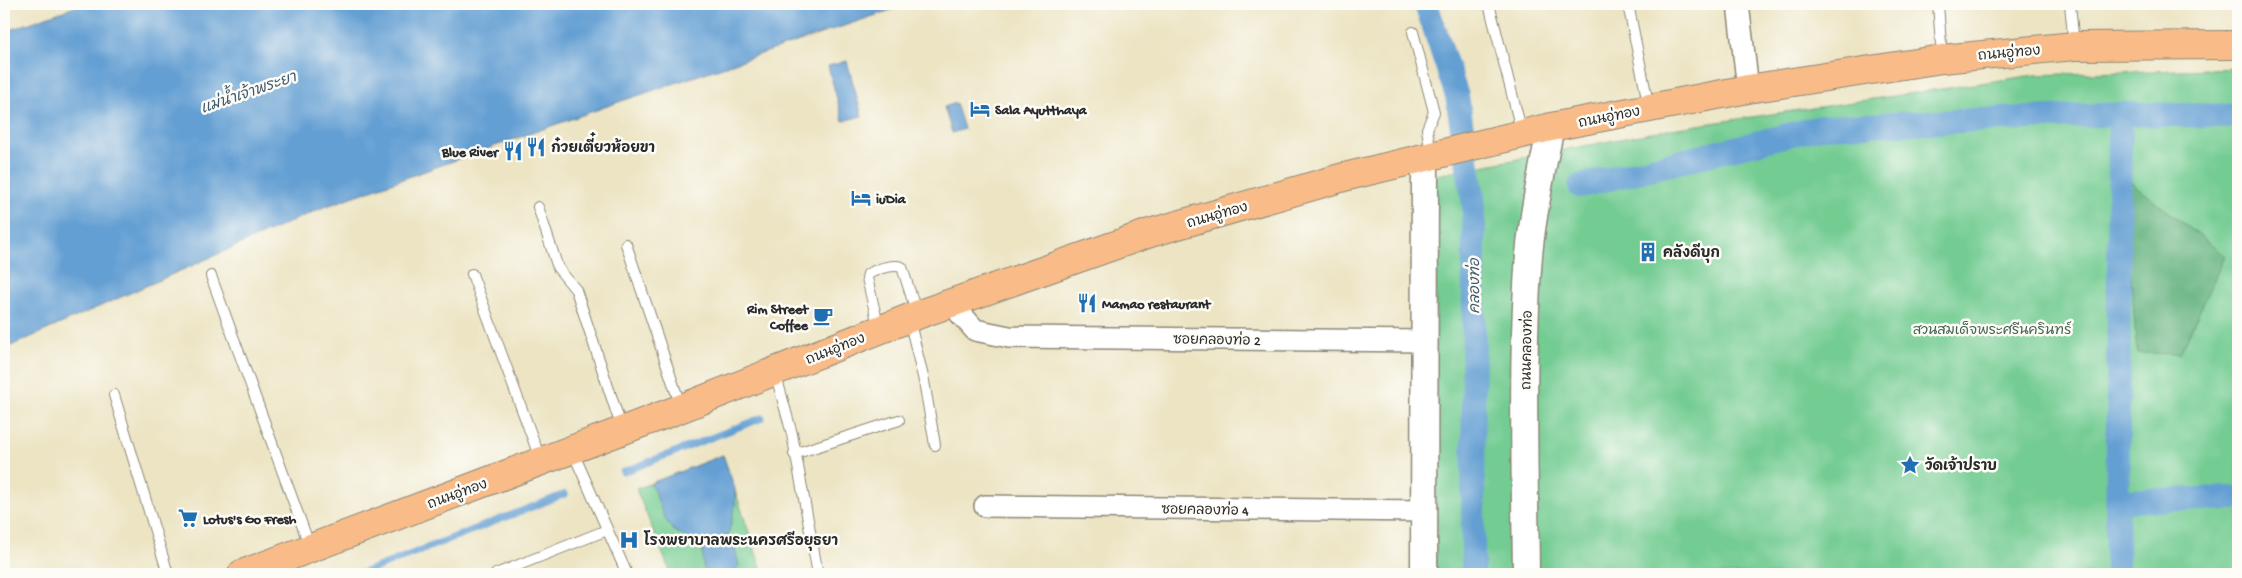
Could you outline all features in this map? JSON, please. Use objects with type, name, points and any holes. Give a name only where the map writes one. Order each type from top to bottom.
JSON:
[{"type":"main road","name":"ถนนอู่ทอง","points":[[242,574],[682,408],[913,316],[1150,233],[1344,177],[1551,127],[1748,89],[1942,59],[2074,46],[2238,45]]},
{"type":"street","points":[[1738,4],[1748,89]]},
{"type":"street","name":"ถนนคลองท่อ","points":[[1526,574],[1525,336],[1527,290],[1538,192],[1551,127]]},
{"type":"street","points":[[1424,574],[1425,341],[1432,156]]},
{"type":"street","name":"ซอยคลองท่อ 2","points":[[951,303],[975,330],[1009,337],[1425,341]]},
{"type":"street","name":"ซอยคลองท่อ 4","points":[[985,506],[1424,511]]},
{"type":"lane","points":[[1489,4],[1512,137]]},
{"type":"lane","points":[[1628,4],[1649,108]]},
{"type":"lane","points":[[1938,4],[1942,59]]},
{"type":"lane","points":[[2070,4],[2074,46]]},
{"type":"lane","points":[[1412,32],[1434,112],[1427,129],[1432,156]]},
{"type":"lane","points":[[538,207],[558,268],[576,290],[622,430]]},
{"type":"lane","points":[[626,244],[682,408]]},
{"type":"lane","points":[[880,330],[867,278],[868,274],[891,266],[902,267],[913,316],[935,445]]},
{"type":"lane","points":[[472,274],[541,462]]},
{"type":"lane","points":[[211,276],[311,548]]},
{"type":"lane","points":[[775,372],[792,434],[794,454],[818,574]]},
{"type":"lane","points":[[114,395],[168,574]]},
{"type":"lane","points":[[794,454],[899,420]]},
{"type":"lane","points":[[572,450],[627,574]]},
{"type":"lane","points":[[496,574],[607,530]]},
{"type":"green space","name":"สวนสมเด็จพระศรีนครินทร์","points":[[2238,68],[2238,574],[1436,574],[1436,175],[1671,129],[2035,75]]},
{"type":"green space","points":[[2123,176],[2225,256],[2180,354],[2137,353]]},
{"type":"green space","points":[[723,455],[763,574],[671,574],[636,489]]},
{"type":"water","name":"แม่น้ำเจ้าพระยา","points":[[83,4],[909,4],[616,103],[324,207],[4,349],[4,32]]},
{"type":"water","points":[[847,61],[862,116],[843,121],[828,66]]},
{"type":"water","points":[[956,103],[964,129],[952,133],[944,107]]},
{"type":"water","points":[[723,455],[735,489],[735,504],[728,537],[735,550],[739,565],[733,574],[704,574],[702,546],[673,530],[665,519],[651,483]]},
{"type":"waterway","name":"คลองท่อ","points":[[1426,4],[1457,96],[1474,205],[1473,574]]},
{"type":"waterway","points":[[1580,186],[1821,127],[2120,114],[2238,116]]},
{"type":"waterway","points":[[2117,574],[2120,114]]},
{"type":"waterway","points":[[623,472],[762,418]]},
{"type":"waterway","points":[[360,574],[565,494]]},
{"type":"waterway","points":[[2119,501],[2238,498]]},
{"type":"place","name":"Sala Ayutthaya","points":[[980,109]]},
{"type":"place","name":"ก๋วยเตี๋ยวห้อยขา","points":[[536,147]]},
{"type":"place","name":"Blue River","points":[[513,151]]},
{"type":"place","name":"iuDia","points":[[861,198]]},
{"type":"place","name":"คลังดีบุก","points":[[1648,252]]},
{"type":"place","name":"Mamao restaurant","points":[[1087,303]]},
{"type":"place","name":"Rim Street Coffee","points":[[823,316]]},
{"type":"place","name":"วัดเจ้าปราบ","points":[[1910,465]]},
{"type":"place","name":"Lotus's Go Fresh","points":[[188,518]]},
{"type":"place","name":"โรงพยาบาลพระนครศรีอยุธยา","points":[[629,540]]}]
